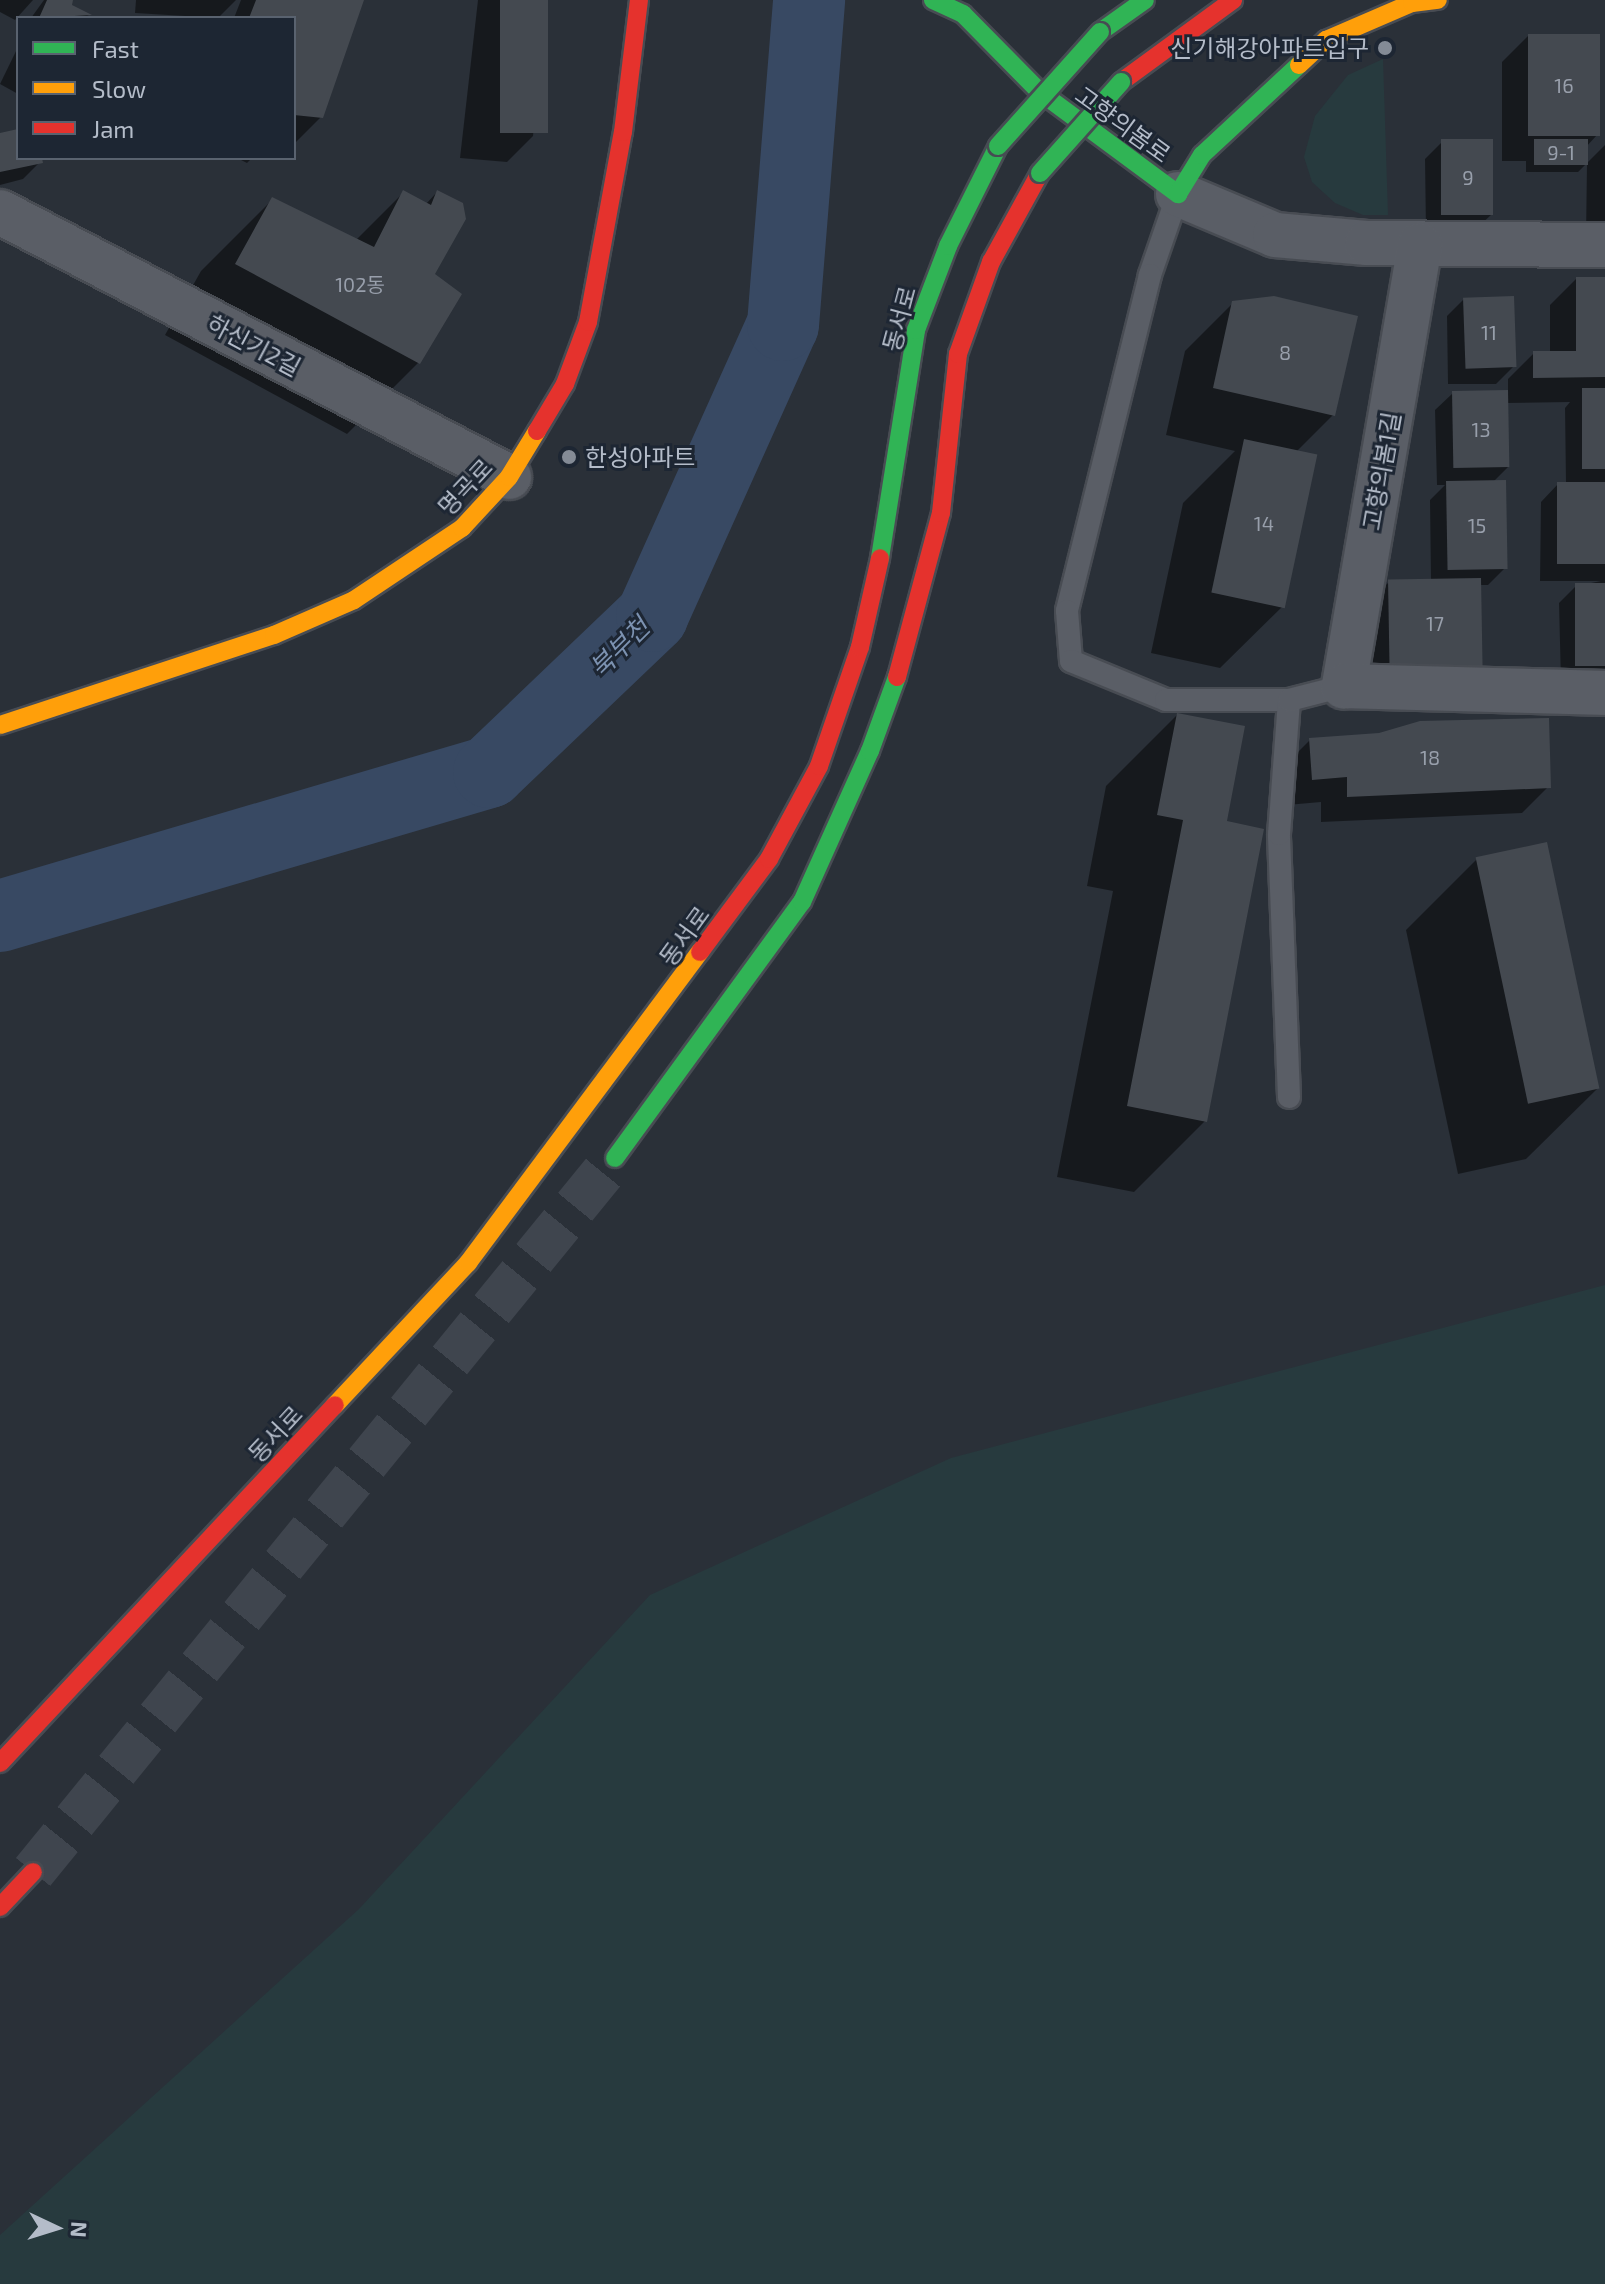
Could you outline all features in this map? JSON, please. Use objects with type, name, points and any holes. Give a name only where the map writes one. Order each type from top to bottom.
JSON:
[{"type":"main road","name":"명곡로","points":[[0,725],[274,635],[354,600],[462,528],[509,477],[565,384],[588,322],[623,132],[639,0]]},
{"type":"main road","name":"동서로","points":[[0,1763],[468,1263],[769,859],[819,766],[860,647],[891,510],[916,330],[948,246],[998,146],[1100,32],[1145,0]]},
{"type":"main road","points":[[615,1158],[802,902],[870,751],[912,635],[941,513],[958,354],[991,262],[1040,173],[1121,82],[1233,0]]},
{"type":"main road","name":"고향의봄로","points":[[953,5],[1040,92],[1178,194],[1202,155],[1326,40],[1412,3],[1438,0]]},
{"type":"main road","points":[[0,1907],[33,1872]]},
{"type":"street","points":[[1178,194],[1275,235],[1420,245],[1605,245]]},
{"type":"street","name":"하신기2길","points":[[0,212],[509,477]]},
{"type":"street","name":"고향의봄1길","points":[[1344,686],[1420,245]]},
{"type":"street","points":[[1344,686],[1605,693]]},
{"type":"lane","points":[[1178,194],[1150,275],[1067,611],[1071,661],[1166,700],[1289,700],[1344,686]]},
{"type":"lane","points":[[1289,700],[1279,834],[1289,1097]]},
{"type":"green space","points":[[1383,59],[1388,215],[1363,215],[1335,203],[1312,182],[1304,157],[1315,116],[1348,75]]},
{"type":"green space","points":[[1605,1285],[1605,2284],[0,2284],[0,2235],[359,1909],[650,1595],[951,1458]]},
{"type":"building","points":[[47,0],[73,0],[72,5],[92,15],[74,16],[40,16]]},
{"type":"building","points":[[256,0],[364,0],[323,118],[296,115],[296,16],[250,16]]},
{"type":"building","points":[[500,0],[548,0],[548,133],[500,133]]},
{"type":"building","points":[[1528,34],[1600,34],[1600,136],[1528,136]]},
{"type":"building","points":[[16,129],[16,160],[42,160],[43,163],[0,172],[0,133]]},
{"type":"building","points":[[1441,139],[1493,139],[1493,215],[1441,215]]},
{"type":"building","points":[[1534,139],[1588,139],[1588,165],[1534,165]]},
{"type":"building","points":[[403,190],[431,205],[437,190],[463,203],[466,219],[435,274],[462,294],[420,364],[235,264],[272,197],[374,247]]},
{"type":"building","points":[[1576,277],[1605,277],[1605,377],[1533,378],[1533,351],[1576,351]]},
{"type":"building","points":[[1274,296],[1358,316],[1335,416],[1213,388],[1232,301]]},
{"type":"building","points":[[1514,296],[1516,367],[1466,369],[1463,298]]},
{"type":"building","points":[[1582,388],[1605,388],[1605,469],[1582,469]]},
{"type":"building","points":[[1508,390],[1509,467],[1453,468],[1452,391]]},
{"type":"building","points":[[1244,439],[1317,455],[1285,608],[1211,593]]},
{"type":"building","points":[[1506,480],[1508,569],[1448,570],[1446,481]]},
{"type":"building","points":[[1557,482],[1605,482],[1605,564],[1557,564]]},
{"type":"building","points":[[1481,578],[1483,667],[1390,669],[1388,580]]},
{"type":"building","points":[[1575,583],[1605,583],[1605,666],[1575,666]]},
{"type":"building","points":[[1177,713],[1245,726],[1227,821],[1264,829],[1207,1122],[1127,1106],[1183,820],[1157,815]]},
{"type":"building","points":[[1549,718],[1551,788],[1347,797],[1347,777],[1312,780],[1309,738],[1379,733],[1420,721]]},
{"type":"building","points":[[1547,842],[1599,1088],[1528,1104],[1476,857]]},
{"type":"waterway","name":"북부천","points":[[0,916],[489,772],[652,616],[783,325],[809,0]]},
{"type":"tunnel","points":[[33,1872],[615,1158]]},
{"type":"traffic: fast","points":[[933,0],[963,14],[1040,92],[1178,194],[1202,155],[1299,65]]},
{"type":"traffic: fast","points":[[1100,32],[1145,0]]},
{"type":"traffic: fast","points":[[998,146],[1100,32]]},
{"type":"traffic: fast","points":[[1040,173],[1121,82]]},
{"type":"traffic: fast","points":[[880,558],[916,330],[948,246],[998,146]]},
{"type":"traffic: fast","points":[[615,1158],[802,902],[870,751],[897,677]]},
{"type":"traffic: slow","points":[[1299,65],[1326,40],[1412,3],[1438,0]]},
{"type":"traffic: slow","points":[[0,725],[274,635],[354,600],[462,528],[509,477],[537,431]]},
{"type":"traffic: slow","points":[[335,1405],[468,1263],[700,952]]},
{"type":"traffic: jam","points":[[537,431],[565,384],[588,322],[623,132],[639,0]]},
{"type":"traffic: jam","points":[[1121,82],[1233,0]]},
{"type":"traffic: jam","points":[[897,677],[941,513],[958,354],[991,262],[1040,173]]},
{"type":"traffic: jam","points":[[700,952],[769,859],[819,766],[860,647],[880,558]]},
{"type":"traffic: jam","points":[[0,1763],[335,1405]]},
{"type":"traffic: jam","points":[[0,1907],[33,1872]]},
{"type":"place","name":"신기해강아파트입구","points":[[1385,48]]},
{"type":"place","name":"한성아파트","points":[[569,457]]}]
